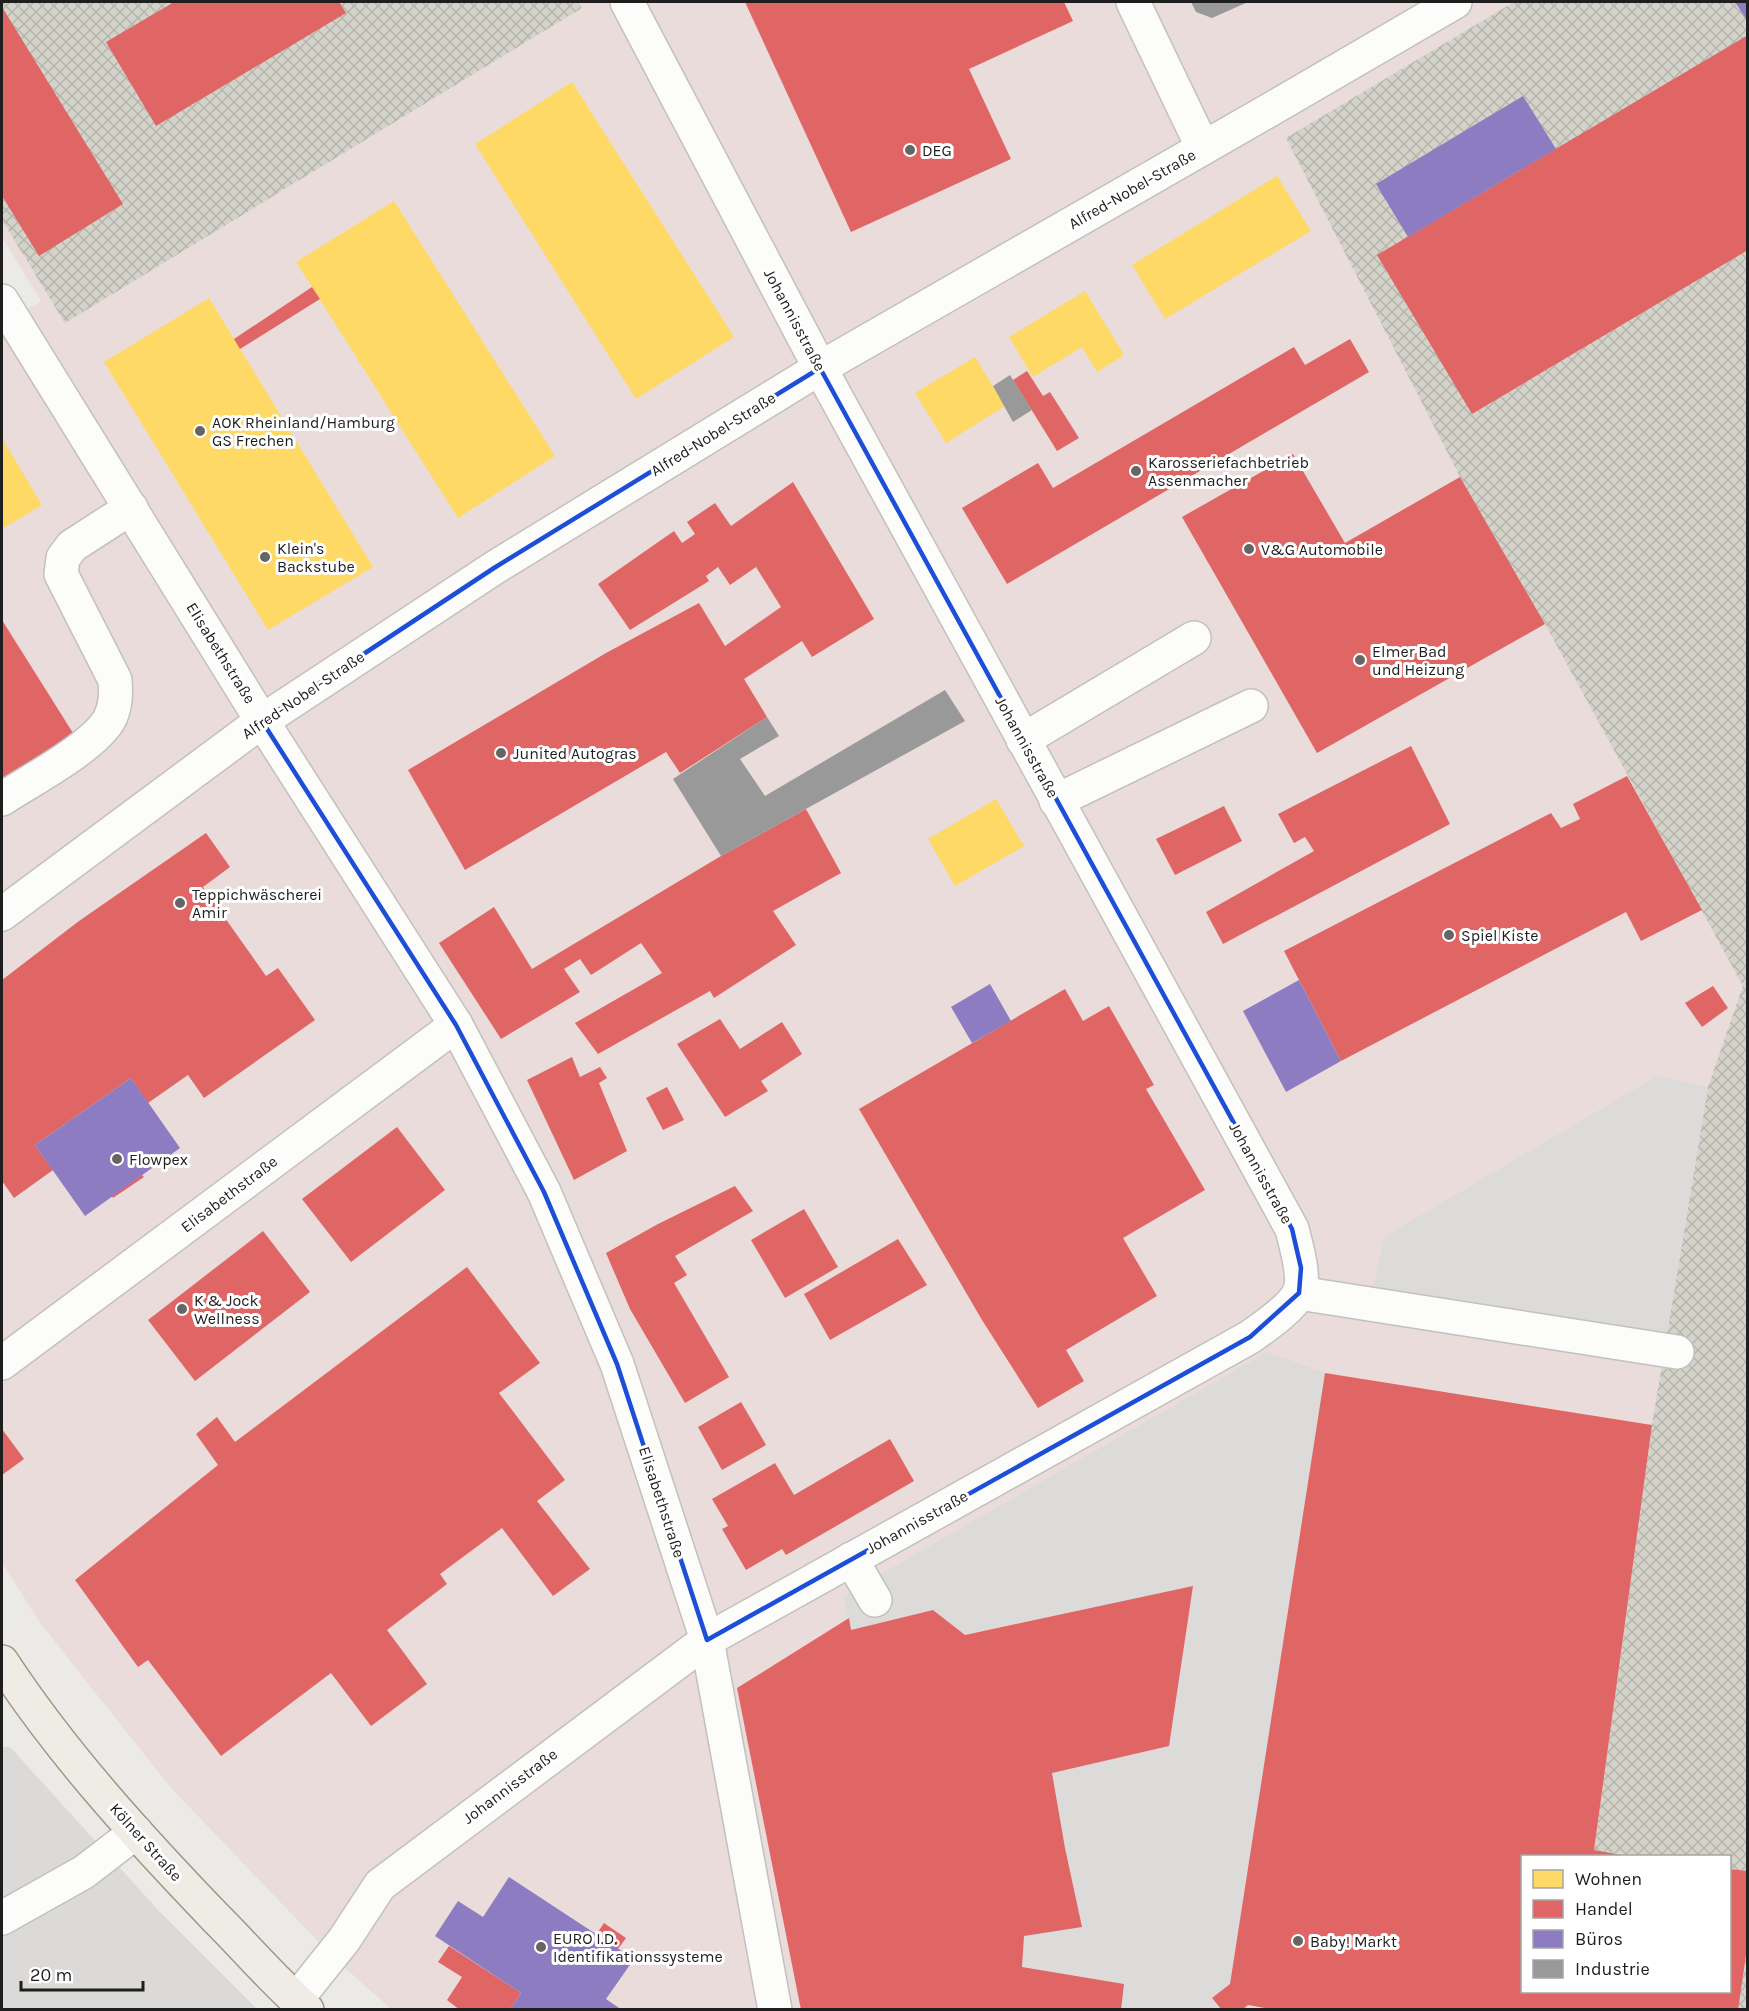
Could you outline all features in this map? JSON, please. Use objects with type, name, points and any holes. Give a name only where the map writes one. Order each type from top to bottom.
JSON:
[{"type":"main road","name":"Kölner Straße","points":[[3,1667],[68,1753],[136,1832],[184,1885],[302,2005]]},
{"type":"street","name":"Johannisstraße","points":[[302,2005],[380,1885],[706,1640],[1250,1337],[1280,1314],[1299,1293],[1301,1268],[1292,1229],[820,368],[627,2]]},
{"type":"street","points":[[1133,2],[1203,148]]},
{"type":"street","name":"Alfred-Nobel-Straße","points":[[2,914],[262,720],[494,568],[820,368],[1455,2]]},
{"type":"street","name":"Elisabethstraße","points":[[4,309],[456,1025],[544,1192],[617,1364],[706,1640],[775,2010]]},
{"type":"street","points":[[2,799],[96,737],[110,719],[116,698],[115,680],[61,574],[63,558],[72,546],[131,508]]},
{"type":"street","points":[[1023,740],[1194,638]]},
{"type":"street","points":[[1056,801],[1251,706]]},
{"type":"street","name":"Elisabethstraße","points":[[2,1363],[456,1025]]},
{"type":"street","points":[[1299,1293],[1677,1352]]},
{"type":"street","points":[[851,1559],[875,1600]]},
{"type":"street","points":[[2,1918],[84,1872],[136,1832]]},
{"type":"highlighted area","points":[[820,368],[1292,1229],[1301,1268],[1299,1293],[1250,1337],[707,1640],[617,1364],[544,1192],[456,1025],[262,721],[494,568]]},
{"type":"shaded area","points":[[2,2],[1747,2],[1747,2009],[392,2010],[332,1956],[171,1788],[41,1624],[2,1563],[2,326],[41,301],[2,237]]},
{"type":"shaded area","points":[[2,2],[578,2],[582,8],[65,323],[2,220]]},
{"type":"shaded area","points":[[1514,2],[1747,2],[1747,1871],[1731,1869],[1731,1855],[1632,1855],[1594,1850],[1652,1425],[1708,1087],[1743,986],[1545,624],[1460,477],[1286,138]]},
{"type":"shaded area","points":[[1657,1076],[1708,1087],[1667,1334],[1373,1291],[1384,1237]]},
{"type":"shaded area","points":[[1267,1352],[1325,1373],[1230,1984],[1212,1998],[1222,2009],[1121,2009],[1124,1984],[1022,1967],[1024,1936],[1065,1848],[1052,1773],[1169,1746],[1193,1586],[965,1635],[932,1610],[851,1630],[843,1596]]},
{"type":"shaded area","points":[[2,1747],[10,1747],[159,1911],[257,2009],[2,2010]]},
{"type":"shaded area","points":[[1747,1941],[1747,2009],[1738,2009]]},
{"type":"building: Wohnen","points":[[572,82],[734,337],[636,399],[475,144]]},
{"type":"building: Wohnen","points":[[1277,176],[1311,231],[1165,319],[1132,265]]},
{"type":"building: Wohnen","points":[[394,201],[555,456],[458,518],[296,262]]},
{"type":"building: Wohnen","points":[[1085,291],[1124,355],[1097,372],[1082,347],[1033,377],[1009,337]]},
{"type":"building: Wohnen","points":[[209,298],[373,567],[268,630],[104,362]]},
{"type":"building: Wohnen","points":[[975,357],[1005,406],[946,443],[915,393]]},
{"type":"building: Wohnen","points":[[2,438],[42,505],[2,529]]},
{"type":"building: Wohnen","points":[[996,799],[1024,846],[955,886],[928,839]]},
{"type":"building: Handel","points":[[174,2],[339,2],[346,13],[156,126],[106,42]]},
{"type":"building: Handel","points":[[745,2],[1064,2],[1073,21],[969,69],[1011,159],[851,232]]},
{"type":"building: Handel","points":[[2,7],[123,204],[39,256],[2,196]]},
{"type":"building: Handel","points":[[1748,35],[1748,250],[1472,414],[1377,255]]},
{"type":"building: Handel","points":[[312,287],[320,299],[240,349],[234,339]]},
{"type":"building: Handel","points":[[1350,339],[1369,372],[1007,584],[962,508],[1038,463],[1053,488],[1294,347],[1305,365]]},
{"type":"building: Handel","points":[[1027,371],[1043,396],[1050,392],[1079,438],[1057,451],[1013,380]]},
{"type":"building: Handel","points":[[1293,454],[1345,543],[1460,477],[1545,624],[1317,753],[1182,517]]},
{"type":"building: Handel","points":[[793,482],[874,619],[812,657],[802,641],[744,679],[767,717],[680,773],[666,752],[465,870],[408,770],[606,653],[699,603],[725,646],[781,607],[756,567],[730,585],[718,567],[706,576],[709,581],[630,630],[598,584],[674,531],[682,543],[695,534],[687,522],[715,503],[731,526]]},
{"type":"building: Handel","points":[[2,620],[78,741],[2,789]]},
{"type":"building: Handel","points":[[1411,746],[1450,824],[1223,944],[1206,912],[1314,851],[1305,837],[1294,843],[1278,814]]},
{"type":"building: Handel","name":"Spiel Kiste","points":[[1627,776],[1702,910],[1641,941],[1626,912],[1341,1061],[1284,951],[1551,813],[1561,828],[1580,819],[1573,804]]},
{"type":"building: Handel","points":[[1224,806],[1242,841],[1175,875],[1156,839]]},
{"type":"building: Handel","points":[[806,809],[841,873],[773,911],[796,945],[714,998],[710,991],[598,1054],[575,1023],[662,973],[641,943],[591,975],[580,959],[564,969],[580,992],[501,1039],[439,943],[494,907],[532,969],[721,856]]},
{"type":"building: Handel","points":[[206,833],[230,867],[203,887],[266,976],[278,968],[315,1020],[204,1098],[188,1075],[148,1103],[131,1078],[35,1145],[53,1170],[14,1198],[2,1181],[2,980],[79,921]]},
{"type":"building: Handel","points":[[1713,986],[1728,1008],[1702,1027],[1685,1003]]},
{"type":"building: Handel","points":[[1065,989],[1083,1021],[1109,1006],[1154,1085],[1146,1089],[1205,1190],[1123,1238],[1157,1296],[1066,1350],[1084,1381],[1038,1408],[982,1320],[859,1109]]},
{"type":"building: Handel","points":[[720,1019],[740,1049],[782,1022],[802,1054],[761,1081],[768,1091],[725,1117],[677,1044]]},
{"type":"building: Handel","points":[[572,1057],[580,1077],[600,1067],[607,1078],[599,1083],[627,1151],[574,1180],[527,1080]]},
{"type":"building: Handel","points":[[667,1087],[684,1120],[663,1130],[646,1098]]},
{"type":"building: Handel","points":[[397,1127],[445,1190],[351,1262],[302,1199]]},
{"type":"building: Handel","points":[[142,1175],[144,1177],[113,1198],[112,1196]]},
{"type":"building: Handel","points":[[735,1186],[753,1211],[675,1256],[687,1275],[674,1283],[729,1377],[685,1403],[630,1309],[606,1253]]},
{"type":"building: Handel","points":[[804,1209],[838,1267],[785,1298],[751,1240]]},
{"type":"building: Handel","points":[[263,1231],[310,1292],[195,1381],[148,1320]]},
{"type":"building: Handel","points":[[898,1239],[927,1285],[830,1340],[804,1294]]},
{"type":"building: Handel","points":[[467,1267],[540,1363],[499,1393],[565,1480],[537,1501],[590,1569],[553,1596],[502,1528],[440,1574],[447,1584],[387,1630],[427,1684],[371,1726],[331,1673],[221,1756],[148,1660],[138,1667],[75,1580],[218,1465],[196,1434],[217,1417],[235,1442]]},
{"type":"building: Handel","points":[[1325,1373],[1652,1425],[1594,1850],[1623,1855],[1521,1855],[1521,1993],[1731,1993],[1731,1869],[1748,1871],[1748,1941],[1738,2010],[1277,2010],[1248,2005],[1242,2010],[1222,2010],[1212,1998],[1230,1984]]},
{"type":"building: Handel","points":[[741,1402],[766,1445],[722,1470],[698,1427]]},
{"type":"building: Handel","points":[[2,1429],[24,1459],[2,1475]]},
{"type":"building: Handel","points":[[890,1439],[914,1481],[786,1555],[782,1549],[746,1570],[722,1529],[728,1526],[712,1499],[775,1463],[794,1495]]},
{"type":"building: Handel","points":[[1193,1586],[1169,1746],[1052,1773],[1082,1927],[1024,1936],[1022,1967],[1124,1984],[1121,2010],[801,2010],[737,1688],[849,1618],[851,1630],[933,1610],[965,1635]]},
{"type":"building: Handel","points":[[604,1923],[626,1938],[618,1949],[596,1935]]},
{"type":"building: Handel","points":[[449,1946],[521,1993],[510,2010],[460,2010],[447,2000],[462,1977],[438,1962]]},
{"type":"building: Büros","points":[[1735,2],[1748,2],[1748,22]]},
{"type":"building: Büros","points":[[1523,96],[1556,149],[1408,237],[1376,184]]},
{"type":"building: Büros","points":[[1299,980],[1341,1061],[1286,1092],[1243,1011]]},
{"type":"building: Büros","points":[[990,984],[1011,1021],[972,1043],[951,1007]]},
{"type":"building: Büros","points":[[131,1078],[180,1148],[85,1216],[35,1145]]},
{"type":"building: Büros","points":[[509,1877],[634,1959],[606,1999],[622,2010],[510,2010],[521,1993],[435,1936],[458,1901],[483,1917]]},
{"type":"building: Industrie","points":[[1191,2],[1248,2],[1212,18],[1196,12]]},
{"type":"building: Industrie","points":[[1010,375],[1032,410],[1013,422],[993,386]]},
{"type":"building: Industrie","points":[[945,690],[965,721],[721,856],[673,779],[767,717],[779,736],[740,759],[765,796]]},
{"type":"place","name":"DEG","points":[[910,150]]},
{"type":"place","name":"AOK Rheinland/Hamburg GS Frechen","points":[[200,431]]},
{"type":"place","name":"Karosseriefachbetrieb Assenmacher","points":[[1136,471]]},
{"type":"place","name":"V&G Automobile","points":[[1249,549]]},
{"type":"place","name":"Klein's Backstube","points":[[265,557]]},
{"type":"place","name":"Elmer Bad und Heizung","points":[[1360,660]]},
{"type":"place","name":"Junited Autogras","points":[[501,753]]},
{"type":"place","name":"Teppichwäscherei Amir","points":[[180,903]]},
{"type":"place","name":"Spiel Kiste","points":[[1449,935]]},
{"type":"place","name":"Flowpex","points":[[117,1159]]},
{"type":"place","name":"K & Jock Wellness","points":[[182,1309]]},
{"type":"place","name":"Baby! Markt","points":[[1298,1941]]},
{"type":"place","name":"EURO I.D. Identifikationssysteme","points":[[541,1947]]}]
